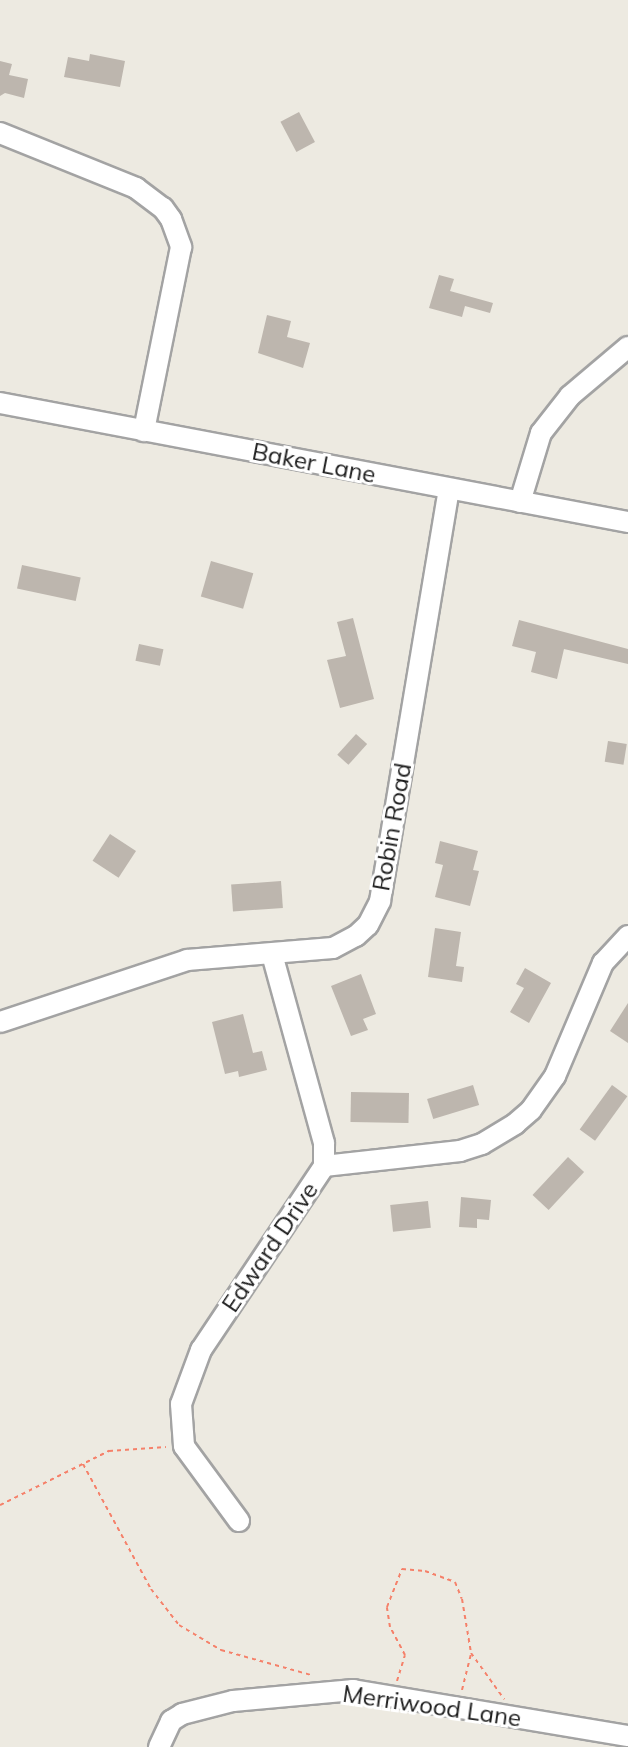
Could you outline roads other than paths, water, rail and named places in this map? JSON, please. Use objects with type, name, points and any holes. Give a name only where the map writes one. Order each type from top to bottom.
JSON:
[{"type":"street","points":[[0,133],[136,188],[163,208],[171,219],[181,247],[144,431]]},
{"type":"street","points":[[520,502],[541,433],[570,396],[628,347]]},
{"type":"street","name":"Baker Lane","points":[[0,403],[628,522]]},
{"type":"street","name":"Robin Road","points":[[0,1022],[187,960],[333,948],[345,943],[368,925],[380,901],[449,489]]},
{"type":"street","points":[[324,1166],[460,1151],[482,1144],[515,1124],[531,1110],[555,1076],[603,963],[628,936]]},
{"type":"street","name":"Edward Drive","points":[[239,1521],[184,1446],[181,1404],[201,1350],[324,1166],[324,1143],[272,954]]},
{"type":"street","name":"Merriwood Lane","points":[[159,1747],[171,1721],[182,1714],[233,1701],[353,1690],[628,1736]]}]
